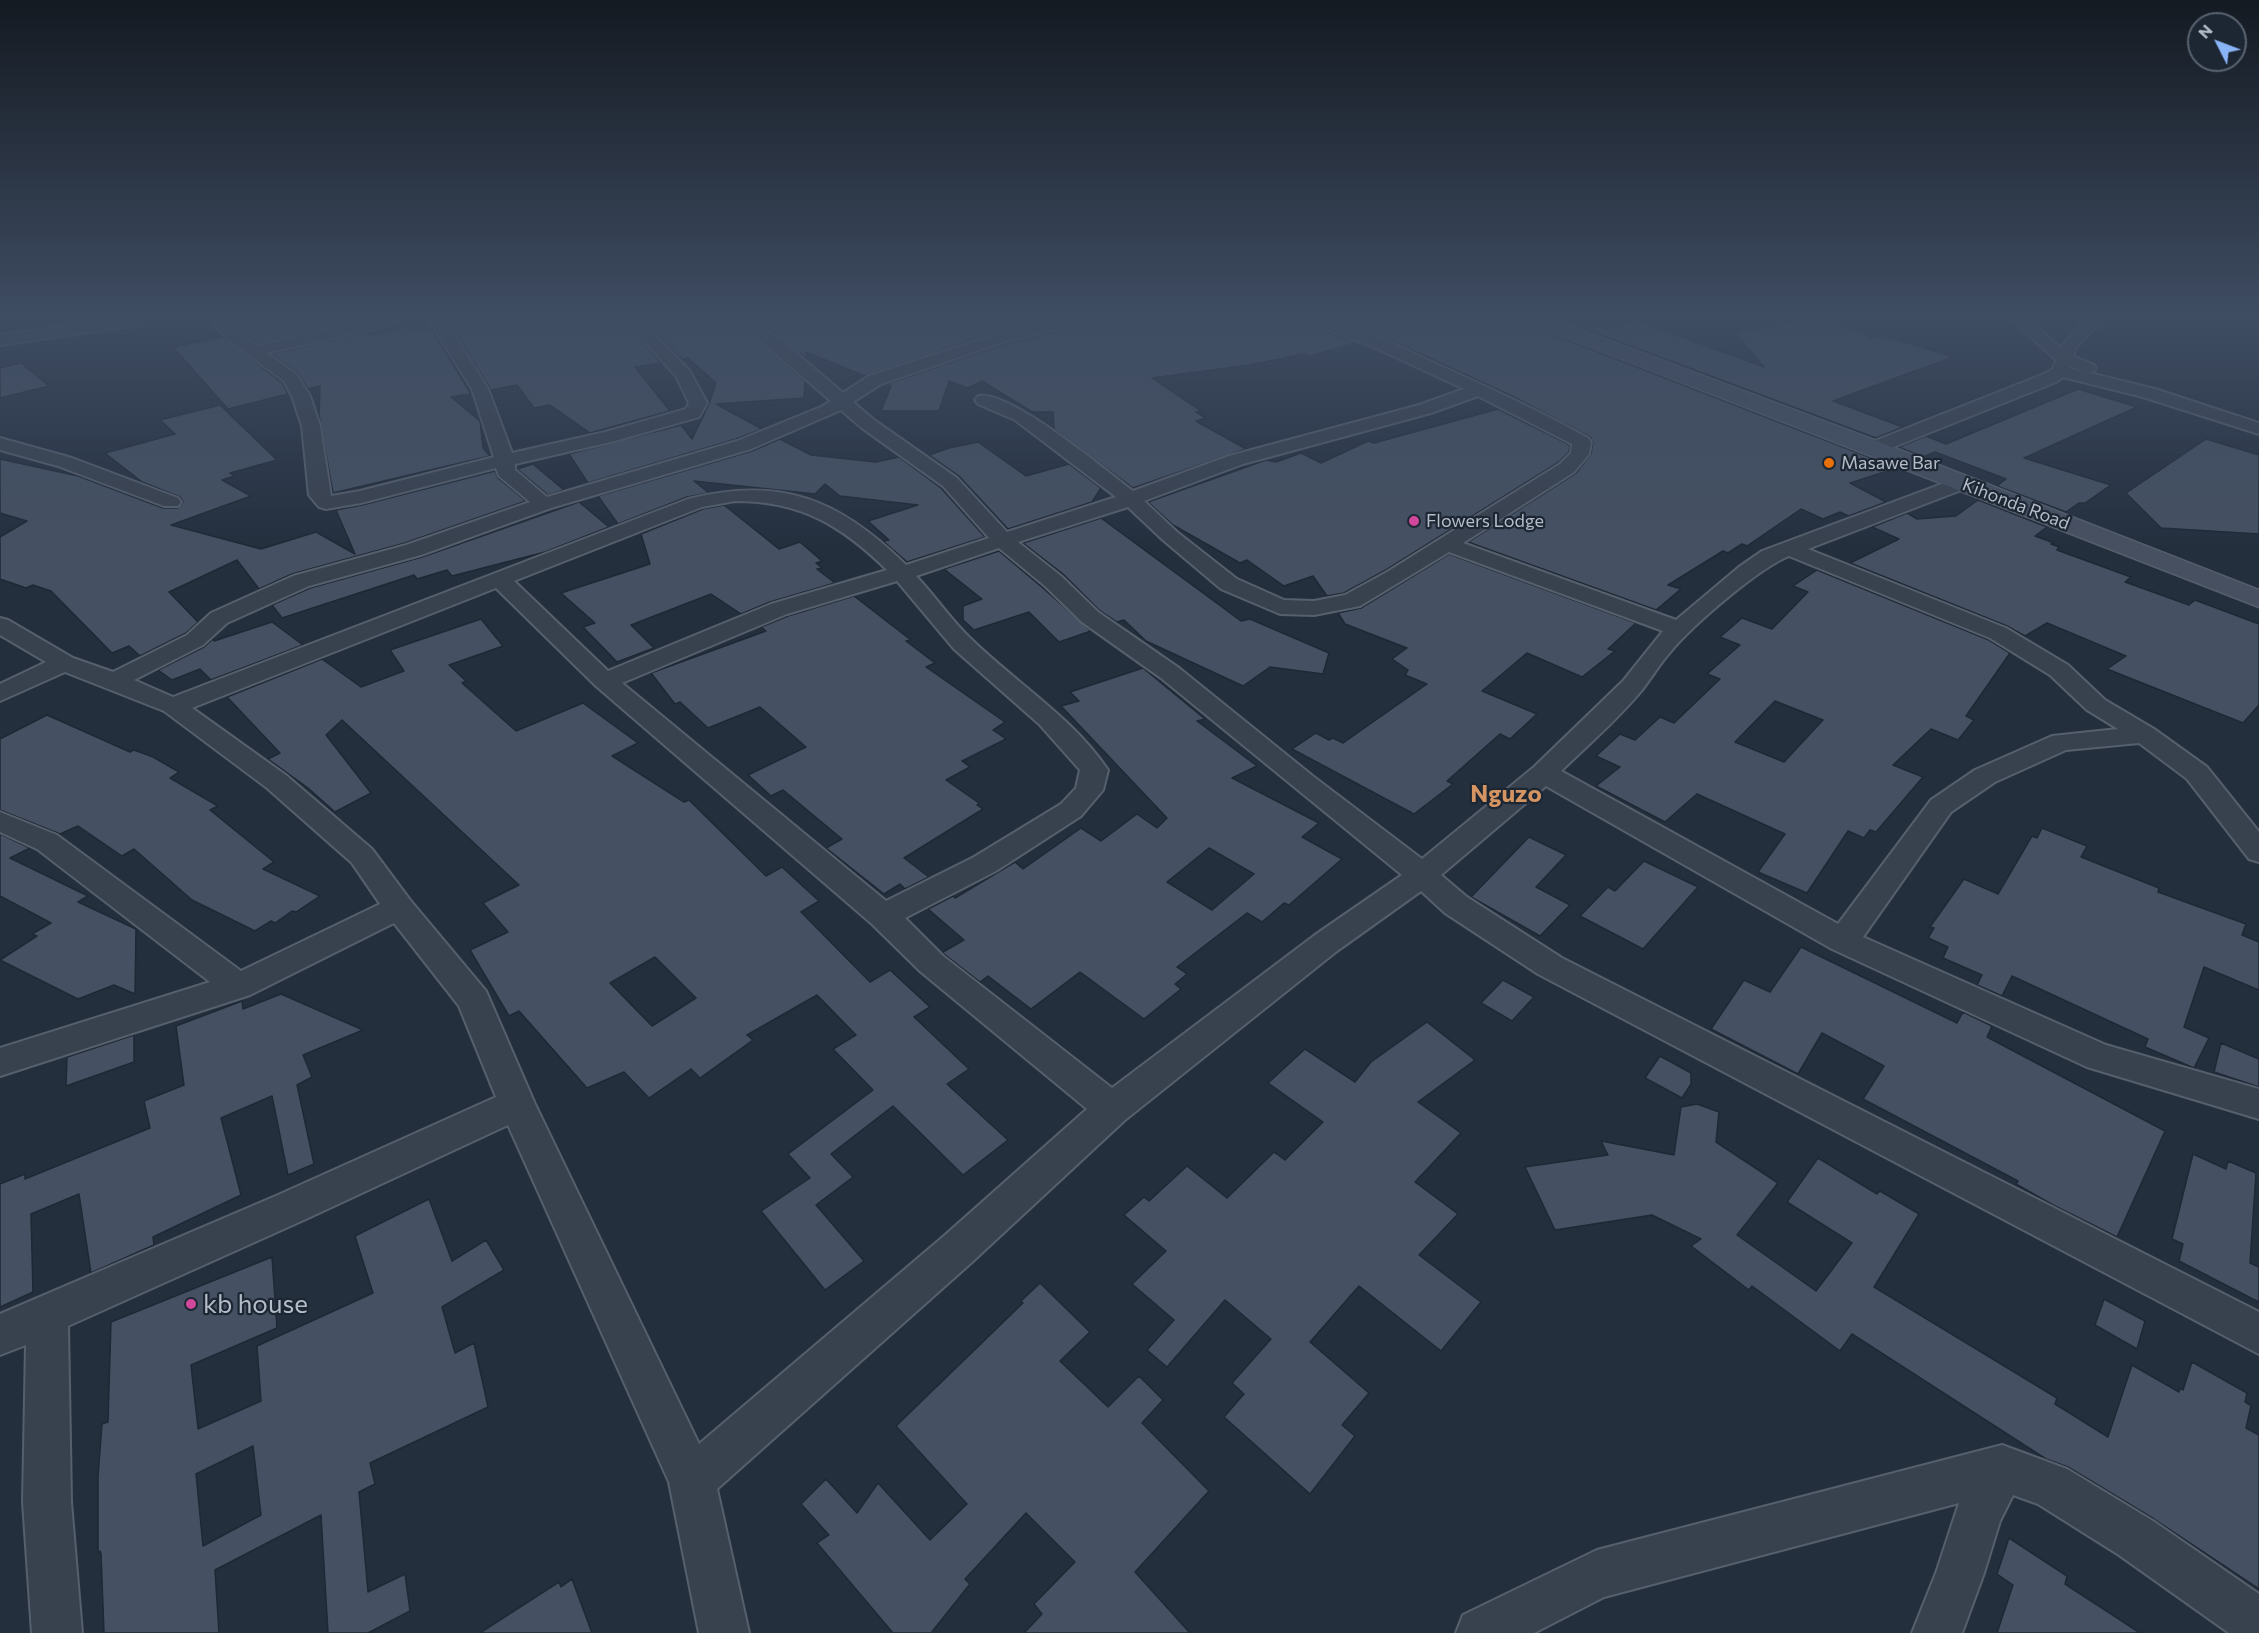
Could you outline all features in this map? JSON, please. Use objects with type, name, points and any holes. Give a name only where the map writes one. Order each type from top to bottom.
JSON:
[{"type":"street","points":[[301,396],[312,426],[319,495],[326,503],[361,497],[652,426],[696,411],[698,404],[694,396]]},
{"type":"street","points":[[483,396],[505,461],[506,472],[544,504]]},
{"type":"street","points":[[114,681],[195,640],[219,618],[301,581],[412,550],[544,504],[744,445],[827,411],[832,396]]},
{"type":"street","points":[[838,396],[868,424],[950,482],[1002,540],[1053,581],[1090,616],[1170,673],[1304,783],[1422,875],[1456,905],[1550,966],[2259,1334]]},
{"type":"street","points":[[605,681],[779,609],[902,573],[1131,499],[1236,460],[1425,409],[1461,396]]},
{"type":"street","points":[[984,400],[1021,416],[1131,499],[1170,536],[1229,584],[1280,607],[1314,608],[1352,601],[1567,468],[1580,454],[1582,442],[1565,431],[1491,396]]},
{"type":"street","name":"Kihonda Road","points":[[1738,396],[2259,599]]},
{"type":"street","points":[[1874,448],[2004,396]]},
{"type":"street","points":[[2159,396],[2259,429]]},
{"type":"street","points":[[0,444],[65,462],[171,501]]},
{"type":"street","points":[[692,1480],[958,1249],[1112,1109],[1326,943],[1422,875],[1544,773],[1632,686],[1663,645],[1679,629],[1747,572],[1770,556],[1962,483]]},
{"type":"street","points":[[173,706],[695,503],[735,495],[765,495],[804,502],[852,528],[902,573],[962,643],[1055,723],[1094,770],[1089,790],[1071,810],[985,864],[883,915]]},
{"type":"street","points":[[1447,544],[1679,629]]},
{"type":"street","points":[[1790,549],[1998,633],[2059,670],[2096,705],[2145,735],[2197,773],[2259,852]]},
{"type":"street","points":[[500,580],[605,681],[883,915],[932,964],[1112,1109]]},
{"type":"street","points":[[0,625],[64,663],[173,706],[278,782],[362,856],[399,908],[474,1000],[517,1104],[692,1480],[724,1633]]},
{"type":"street","points":[[0,693],[64,663]]},
{"type":"street","points":[[1843,941],[1941,806],[1985,776],[2061,742],[2145,735]]},
{"type":"street","points":[[1544,773],[1843,941],[2099,1057],[2144,1068],[2188,1084],[2259,1104]]},
{"type":"street","points":[[0,821],[47,842],[238,986]]},
{"type":"street","points":[[0,1062],[238,986],[399,908]]},
{"type":"street","points":[[0,1335],[47,1316],[517,1104]]},
{"type":"street","points":[[47,1316],[47,1502],[57,1633]]},
{"type":"street","points":[[1481,1633],[1597,1574],[2002,1468],[2051,1485],[2136,1538],[2259,1624]]},
{"type":"street","points":[[1937,1633],[1960,1573],[1978,1513],[2002,1468]]},
{"type":"building","points":[[217,396],[279,396],[228,409]]},
{"type":"building","points":[[320,396],[456,396],[451,397],[480,421],[483,448],[490,456],[333,493],[319,415]]},
{"type":"building","points":[[525,396],[658,396],[670,411],[590,433],[550,405],[534,408]]},
{"type":"building","points":[[712,396],[804,396],[716,404],[762,429],[736,439],[588,483],[569,454],[681,425],[692,439]]},
{"type":"building","points":[[887,396],[944,396],[939,411],[881,411]]},
{"type":"building","points":[[1007,396],[1179,396],[1201,411],[1196,412],[1206,418],[1196,421],[1246,449],[1133,488],[1054,429],[1053,412],[1032,412]]},
{"type":"building","points":[[1512,396],[1712,396],[1897,468],[1850,483],[1886,502],[1849,516],[1840,512],[1823,519],[1801,509],[1747,546],[1742,544],[1728,553],[1723,551],[1668,585],[1681,589],[1656,610],[1468,542],[1576,473],[1591,454],[1593,442],[1590,437]]},
{"type":"building","points":[[1765,396],[1846,396],[1833,401],[1903,427],[1876,438]]},
{"type":"building","points":[[2061,396],[2102,396],[2137,407],[2024,458],[2111,485],[2085,503],[2079,503],[2066,512],[1997,486],[2006,479],[1935,452],[1923,457],[1899,447],[1926,436],[1946,444]]},
{"type":"building","points":[[220,405],[277,460],[230,473],[235,476],[222,480],[251,496],[171,525],[261,549],[316,532],[355,554],[336,510],[495,471],[498,478],[526,501],[405,543],[292,574],[259,589],[237,560],[169,592],[198,622],[186,633],[140,656],[129,646],[112,653],[51,591],[33,585],[26,588],[0,579],[0,537],[27,521],[0,513],[0,459],[78,476],[163,508],[178,508],[183,502],[180,497],[142,482],[105,453],[175,434],[160,420]]},
{"type":"building","points":[[1498,409],[1570,445],[1569,452],[1559,462],[1386,570],[1344,593],[1327,596],[1313,576],[1284,586],[1247,560],[1240,563],[1173,525],[1148,502],[1266,460],[1276,462],[1301,453],[1321,463],[1368,441],[1374,443]]},
{"type":"building","points":[[780,439],[811,455],[876,462],[899,457],[941,488],[985,537],[907,562],[883,541],[889,540],[868,521],[918,505],[840,496],[825,484],[815,494],[694,481],[709,493],[687,497],[618,524],[598,496],[752,451]]},
{"type":"building","points":[[2206,439],[2259,455],[2259,534],[2161,528],[2126,493]]},
{"type":"building","points":[[978,442],[1026,476],[1069,464],[1101,488],[1092,502],[1008,529],[959,476],[929,455]]},
{"type":"building","points":[[533,464],[564,490],[548,495],[517,469]]},
{"type":"building","points":[[1978,500],[2047,527],[2035,536],[2054,543],[2051,544],[2059,547],[2057,550],[2131,577],[2125,582],[2189,605],[2195,600],[2259,624],[2259,705],[2243,723],[2107,669],[2126,656],[2047,623],[2025,636],[2007,626],[1850,563],[1899,539],[1872,527],[1907,513],[1917,519],[1956,516]]},
{"type":"building","points":[[579,502],[609,527],[545,552],[452,576],[447,570],[417,579],[414,575],[282,618],[272,605],[310,588],[422,557]]},
{"type":"building","points":[[724,505],[779,549],[800,542],[822,561],[816,563],[822,568],[817,569],[835,583],[770,602],[741,614],[711,594],[631,625],[654,648],[617,662],[583,627],[595,623],[561,593],[650,564],[641,534],[703,509]]},
{"type":"building","points":[[1101,518],[1241,621],[1250,619],[1329,653],[1323,674],[1270,667],[1243,686],[1146,641],[1124,620],[1117,622],[1099,610],[1063,574],[1023,543]]},
{"type":"building","points":[[999,551],[1091,631],[1059,642],[1029,612],[974,630],[963,620],[963,606],[982,599],[944,569]]},
{"type":"building","points":[[1449,554],[1636,623],[1608,649],[1615,651],[1582,677],[1527,653],[1482,691],[1537,714],[1510,739],[1500,734],[1447,781],[1453,784],[1414,814],[1292,749],[1316,733],[1329,740],[1333,738],[1343,743],[1427,684],[1405,675],[1408,670],[1392,659],[1407,648],[1345,624],[1338,613],[1361,608]]},
{"type":"building","points":[[1817,570],[1989,640],[2010,653],[1966,716],[1974,720],[1958,740],[1931,729],[1893,765],[1923,777],[1876,832],[1870,830],[1864,838],[1848,831],[1807,893],[1758,872],[1785,834],[1697,794],[1665,822],[1596,786],[1620,767],[1596,756],[1620,734],[1635,740],[1660,717],[1674,723],[1720,679],[1707,674],[1740,645],[1720,637],[1742,618],[1772,629],[1808,592],[1793,586]],"holes":[[[1775,701],[1823,720],[1784,762],[1735,742]]]},
{"type":"building","points":[[854,596],[911,640],[906,641],[935,663],[926,667],[1005,722],[993,730],[1006,739],[962,761],[970,767],[946,780],[979,803],[977,805],[983,809],[904,858],[929,877],[905,889],[900,884],[884,894],[826,848],[842,839],[783,790],[771,796],[748,775],[806,747],[760,707],[708,728],[680,702],[675,704],[651,673],[766,631],[761,627],[788,616]]},
{"type":"building","points":[[481,619],[503,646],[449,665],[466,681],[462,683],[516,731],[583,703],[638,743],[612,756],[684,802],[689,800],[766,876],[782,867],[819,901],[801,912],[870,982],[890,970],[930,1007],[914,1017],[969,1069],[947,1084],[1008,1140],[963,1175],[893,1106],[831,1154],[853,1177],[816,1205],[864,1261],[825,1290],[761,1211],[810,1178],[788,1154],[873,1090],[833,1049],[856,1035],[817,995],[747,1035],[753,1040],[700,1078],[691,1069],[649,1098],[624,1072],[587,1088],[519,1011],[509,1016],[470,950],[508,932],[483,903],[519,885],[342,720],[326,735],[371,793],[335,812],[308,788],[268,759],[280,753],[227,697],[322,659],[361,687],[404,671],[390,650]],"holes":[[[655,957],[696,998],[652,1026],[610,983]]]},
{"type":"building","points":[[272,622],[303,645],[211,680],[200,669],[172,680],[158,670],[204,647],[213,639],[214,641]]},
{"type":"building","points":[[1143,668],[1205,719],[1197,721],[1257,766],[1232,778],[1319,823],[1302,837],[1342,859],[1289,905],[1284,903],[1262,922],[1247,913],[1177,967],[1187,974],[1175,984],[1181,989],[1144,1019],[1080,972],[1031,1009],[988,976],[980,982],[944,954],[943,952],[964,940],[928,909],[953,896],[955,898],[1015,862],[1023,869],[1081,828],[1101,841],[1137,814],[1157,828],[1167,818],[1061,706],[1079,701],[1070,692]],"holes":[[[1209,848],[1254,874],[1212,910],[1167,882]]]},
{"type":"building","points":[[47,715],[130,752],[134,750],[153,757],[179,772],[170,778],[218,806],[210,810],[274,862],[263,869],[320,896],[296,912],[292,911],[275,923],[271,921],[255,931],[192,900],[134,849],[122,856],[78,826],[60,834],[0,810],[0,739]]},
{"type":"building","points":[[2042,828],[2087,846],[2081,857],[2159,888],[2158,892],[2246,924],[2242,935],[2259,942],[2259,990],[2204,967],[2184,1027],[2209,1038],[2194,1068],[2145,1047],[2148,1039],[2012,976],[2002,996],[1977,985],[1982,975],[1943,958],[1948,947],[1928,938],[1934,928],[1930,927],[1964,879],[1998,894],[2032,836],[2037,838]]},
{"type":"building","points":[[0,834],[30,848],[10,858],[88,896],[78,902],[136,929],[135,994],[114,985],[78,999],[0,960],[37,936],[32,934],[51,923],[0,896]]},
{"type":"building","points":[[1529,837],[1566,855],[1536,887],[1570,905],[1540,936],[1471,897]]},
{"type":"building","points":[[1644,861],[1698,887],[1643,949],[1580,916],[1608,887],[1615,891]]},
{"type":"building","points":[[1801,947],[1957,1023],[1963,1012],[1992,1026],[1987,1037],[2165,1131],[2117,1237],[2053,1205],[2016,1184],[2018,1181],[1863,1099],[1884,1066],[1822,1033],[1798,1074],[1711,1029],[1744,980],[1770,992]]},
{"type":"building","points":[[1503,980],[1534,997],[1512,1021],[1481,1003]]},
{"type":"building","points":[[281,994],[363,1030],[303,1055],[312,1077],[297,1085],[314,1164],[288,1175],[272,1096],[221,1118],[241,1195],[153,1237],[154,1245],[91,1273],[79,1194],[31,1214],[33,1292],[0,1307],[0,1184],[25,1174],[25,1179],[150,1128],[144,1101],[184,1085],[176,1026],[242,1001],[243,1009]]},
{"type":"building","points":[[1427,1022],[1475,1060],[1418,1102],[1461,1133],[1415,1182],[1458,1214],[1419,1255],[1481,1302],[1441,1351],[1359,1286],[1310,1342],[1369,1393],[1342,1425],[1355,1436],[1310,1494],[1224,1417],[1244,1394],[1232,1383],[1271,1339],[1225,1300],[1167,1367],[1147,1350],[1174,1320],[1132,1284],[1166,1251],[1124,1215],[1144,1197],[1149,1201],[1187,1166],[1227,1198],[1274,1152],[1285,1160],[1323,1122],[1268,1083],[1305,1049],[1355,1082],[1371,1062]]},
{"type":"building","points":[[134,1035],[134,1062],[66,1086],[67,1057]]},
{"type":"building","points":[[2221,1043],[2259,1059],[2259,1087],[2214,1072]]},
{"type":"building","points":[[1660,1056],[1691,1073],[1691,1084],[1682,1098],[1645,1078]]},
{"type":"building","points":[[1697,1104],[1719,1112],[1716,1142],[1778,1183],[1737,1235],[1816,1291],[1852,1243],[1787,1202],[1818,1158],[1877,1194],[1880,1191],[1919,1214],[1874,1287],[2057,1398],[2055,1404],[2108,1437],[2132,1365],[2179,1392],[2180,1388],[2183,1390],[2192,1362],[2247,1393],[2245,1402],[2251,1406],[2246,1428],[2259,1435],[2259,1589],[2154,1519],[2068,1467],[2046,1459],[1852,1334],[1840,1351],[1752,1286],[1749,1290],[1691,1246],[1701,1239],[1652,1215],[1555,1230],[1525,1167],[1608,1155],[1601,1141],[1674,1155],[1681,1107]]},
{"type":"building","points":[[2193,1154],[2226,1169],[2228,1161],[2256,1173],[2250,1263],[2259,1267],[2259,1302],[2179,1261],[2183,1244],[2172,1239]]},
{"type":"building","points":[[429,1199],[452,1261],[486,1240],[504,1270],[442,1307],[455,1353],[474,1343],[488,1407],[370,1463],[375,1484],[359,1492],[368,1592],[405,1574],[410,1611],[368,1633],[328,1633],[321,1515],[215,1570],[219,1633],[104,1633],[101,1554],[100,1551],[98,1553],[98,1477],[102,1424],[108,1422],[111,1322],[272,1257],[277,1328],[191,1365],[198,1429],[261,1401],[257,1346],[373,1293],[355,1236]],"holes":[[[253,1446],[261,1515],[203,1546],[196,1474]]]},
{"type":"building","points":[[1040,1283],[1090,1332],[1060,1361],[1108,1407],[1139,1376],[1163,1400],[1142,1423],[1209,1491],[1135,1572],[1190,1633],[1024,1633],[1042,1614],[1034,1604],[1075,1562],[1026,1513],[965,1579],[970,1584],[931,1633],[893,1633],[817,1543],[829,1535],[801,1504],[826,1479],[857,1513],[878,1483],[930,1540],[967,1504],[896,1426],[1023,1303],[1021,1301]]},
{"type":"building","points":[[2104,1299],[2145,1321],[2137,1349],[2095,1325]]},
{"type":"building","points":[[2009,1538],[2067,1576],[2065,1584],[2140,1633],[1997,1633],[2013,1585],[1997,1574]]},
{"type":"building","points":[[572,1579],[592,1633],[480,1633],[559,1582],[561,1587]]},
{"type":"place","name":"Masawe Bar","points":[[1829,463]]},
{"type":"place","name":"Flowers Lodge","points":[[1414,521]]},
{"type":"place","name":"kb house","points":[[191,1304]]},
{"type":"district","name":"Nguzo","points":[[1506,794]]}]
